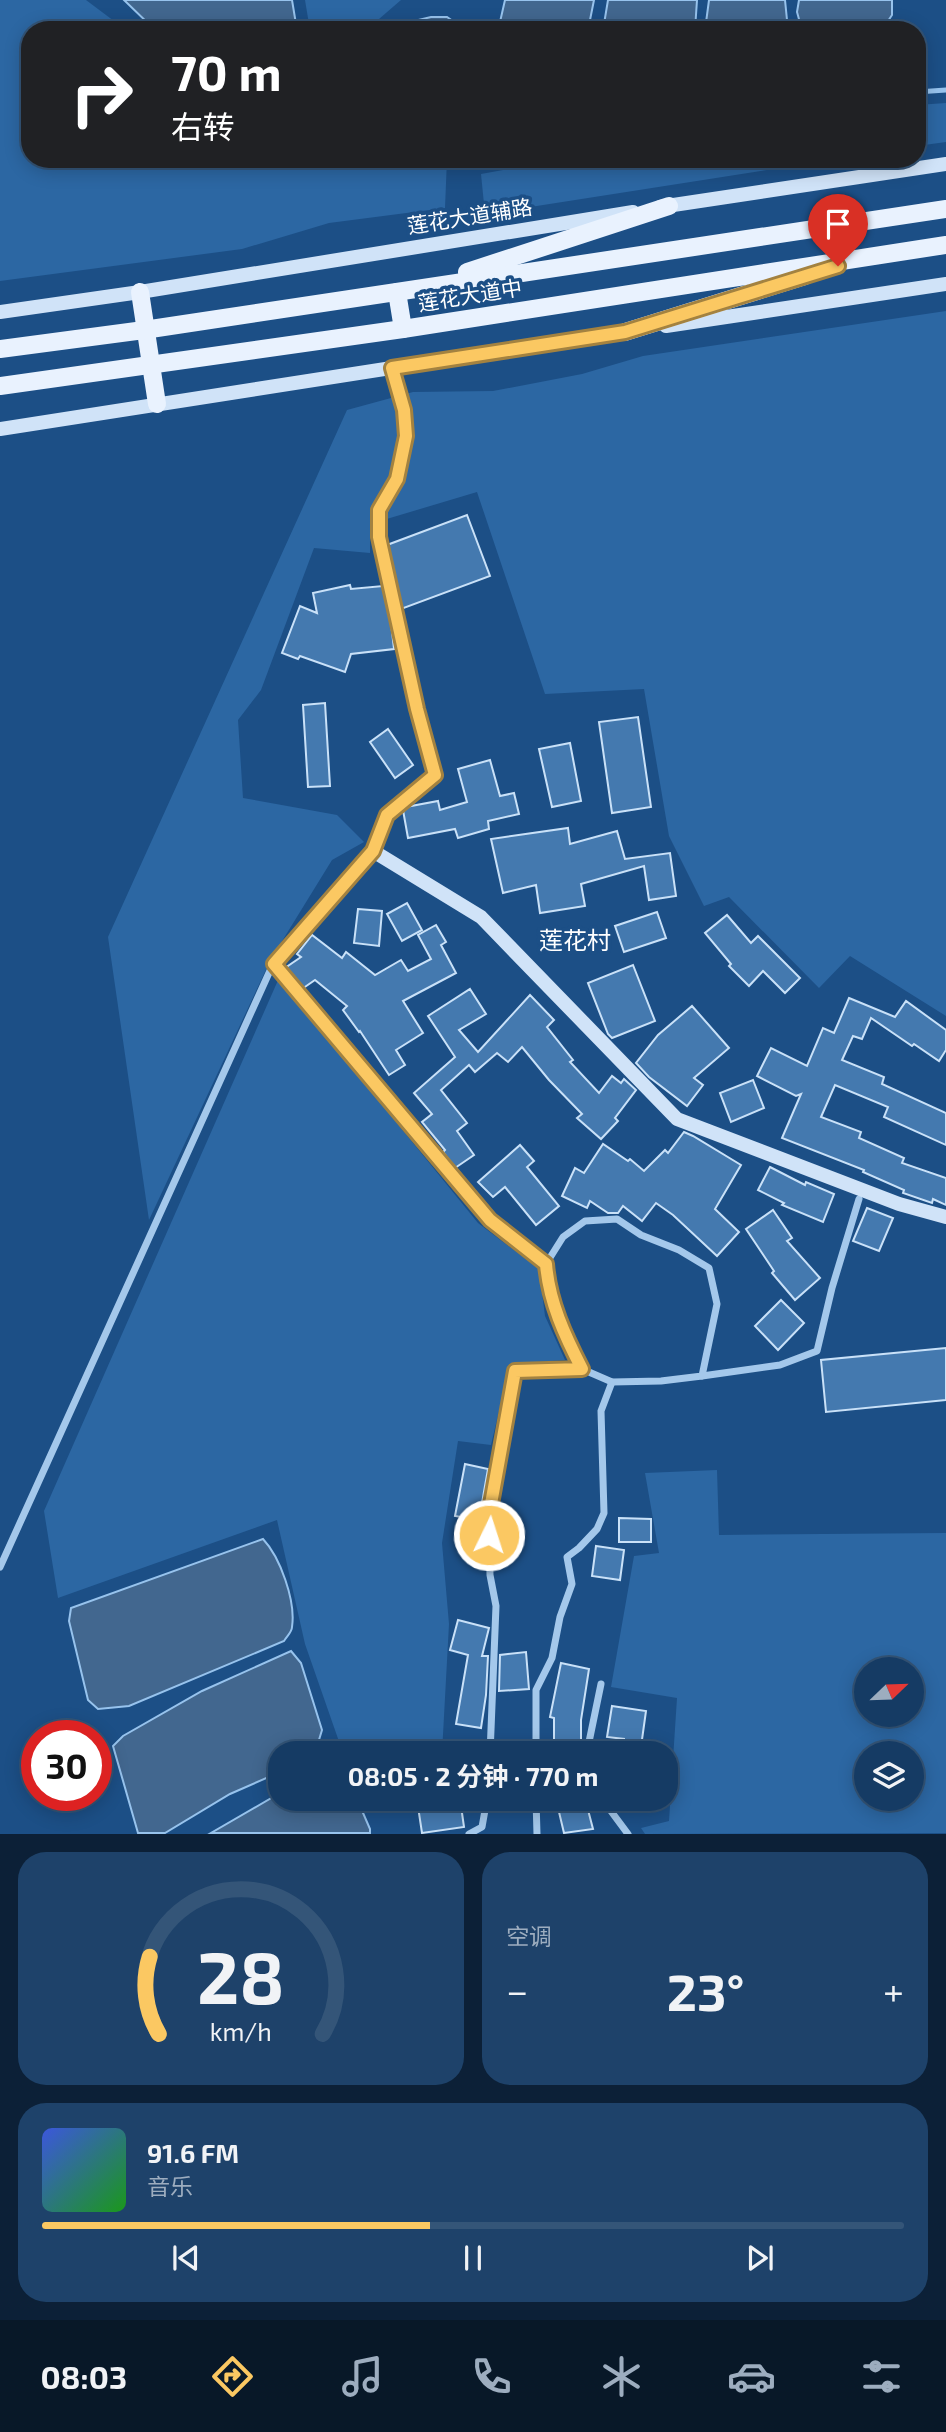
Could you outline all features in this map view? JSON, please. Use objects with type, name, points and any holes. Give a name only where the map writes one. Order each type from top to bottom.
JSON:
[{"type":"main road","points":[[417,288],[669,206]]},
{"type":"main road","name":"莲花大道中","points":[[0,349],[144,330],[946,208]]},
{"type":"main road","name":"莲花大道中","points":[[0,386],[403,329],[946,245]]},
{"type":"main road","points":[[625,332],[864,258]]},
{"type":"main road","points":[[139,292],[157,404]]},
{"type":"main road","points":[[397,292],[403,329]]},
{"type":"street","name":"莲花大道辅路","points":[[926,167],[946,164]]},
{"type":"street","name":"莲花大道辅路","points":[[0,312],[920,168]]},
{"type":"street","points":[[0,429],[946,284]]},
{"type":"street","points":[[0,1567],[274,964],[373,851],[387,815],[435,775],[417,709],[379,537],[379,510],[397,479],[406,436],[404,410],[392,368]]},
{"type":"street","points":[[373,851],[481,917],[677,1119],[899,1204],[946,1217]]},
{"type":"street","points":[[274,964],[490,1220],[546,1264]]},
{"type":"street","points":[[491,1741],[496,1606],[490,1575],[489,1515],[515,1371],[582,1369],[612,1382],[660,1381],[780,1365],[817,1351],[859,1199]]},
{"type":"street","points":[[582,1369],[548,1289],[546,1264],[563,1237],[585,1221],[617,1219],[641,1235],[680,1250],[709,1268],[717,1304],[702,1376]]},
{"type":"street","points":[[536,1741],[536,1690],[552,1658],[560,1617],[572,1584],[567,1557],[597,1529],[604,1513],[601,1411],[612,1382]]},
{"type":"street","points":[[589,1741],[601,1684]]},
{"type":"street","points":[[469,1833],[482,1828],[485,1811]]},
{"type":"street","points":[[536,1811],[537,1833]]},
{"type":"street","points":[[611,1811],[628,1833]]},
{"type":"shaded area","points":[[0,0],[86,0],[114,21],[21,21],[21,168],[447,168],[445,208],[329,223],[242,249],[0,281]]},
{"type":"shaded area","points":[[124,0],[292,0],[296,21],[146,21]]},
{"type":"shaded area","points":[[305,0],[401,0],[375,21],[308,21]]},
{"type":"shaded area","points":[[505,0],[594,0],[590,21],[500,21]]},
{"type":"shaded area","points":[[608,0],[697,0],[696,21],[604,21]]},
{"type":"shaded area","points":[[709,0],[785,0],[787,21],[706,21]]},
{"type":"shaded area","points":[[799,0],[892,0],[892,15],[888,21],[800,21],[797,12]]},
{"type":"shaded area","points":[[447,17],[453,21],[414,21]]},
{"type":"shaded area","points":[[946,103],[946,142],[926,145],[926,104]]},
{"type":"shaded area","points":[[514,168],[780,168],[485,214],[481,174]]},
{"type":"shaded area","points":[[946,311],[946,1016],[850,956],[819,988],[729,897],[704,906],[669,836],[644,689],[545,694],[477,492],[370,524],[370,553],[314,548],[261,690],[238,720],[243,798],[337,815],[364,842],[332,860],[271,959],[149,1220],[108,937],[347,410],[413,392],[493,391],[582,374],[643,356]]},
{"type":"shaded area","points":[[279,978],[478,1223],[539,1269],[545,1316],[565,1360],[510,1364],[491,1445],[458,1441],[442,1543],[449,1624],[443,1741],[339,1741],[305,1644],[277,1520],[58,1598],[44,1511]]},
{"type":"shaded area","points":[[717,1470],[719,1535],[946,1533],[946,1833],[645,1834],[641,1828],[669,1821],[670,1811],[678,1811],[678,1741],[674,1741],[677,1698],[611,1687],[634,1556],[659,1553],[645,1473]]},
{"type":"shaded area","points":[[263,1539],[281,1568],[292,1605],[292,1627],[284,1641],[129,1706],[98,1709],[88,1700],[69,1621],[71,1608]]},
{"type":"shaded area","points":[[291,1651],[301,1663],[322,1730],[319,1741],[268,1741],[268,1777],[230,1794],[165,1833],[138,1833],[113,1746],[123,1736],[202,1691]]},
{"type":"shaded area","points":[[268,1800],[268,1811],[362,1811],[370,1829],[370,1833],[211,1833]]},
{"type":"building","points":[[467,515],[490,576],[401,609],[387,545]]},
{"type":"building","points":[[350,585],[351,589],[383,586],[394,649],[351,654],[345,672],[300,656],[298,659],[282,653],[300,606],[317,613],[313,593]]},
{"type":"building","points":[[325,703],[330,786],[308,787],[303,705]]},
{"type":"building","points":[[638,717],[651,807],[612,813],[599,722]]},
{"type":"building","points":[[388,729],[413,765],[395,778],[370,742]]},
{"type":"building","points":[[570,743],[581,801],[552,807],[539,749]]},
{"type":"building","points":[[490,760],[500,796],[514,793],[519,814],[488,821],[489,829],[458,838],[455,829],[408,838],[403,810],[406,807],[438,801],[440,810],[467,802],[458,769]]},
{"type":"building","points":[[568,828],[570,844],[617,831],[625,859],[670,853],[676,896],[649,900],[644,866],[581,884],[585,906],[540,913],[536,885],[503,893],[491,839]]},
{"type":"building","points":[[407,903],[422,930],[402,941],[387,914]]},
{"type":"building","points":[[358,909],[382,911],[379,946],[354,943]]},
{"type":"building","points":[[657,912],[666,938],[624,952],[615,926]]},
{"type":"building","points":[[727,915],[751,943],[758,936],[800,978],[785,993],[763,971],[749,986],[729,966],[731,964],[705,933]]},
{"type":"building","points":[[436,925],[446,942],[441,945],[456,973],[403,1001],[423,1033],[396,1050],[405,1065],[389,1075],[343,1010],[347,1006],[315,980],[302,989],[285,968],[301,957],[297,954],[312,935],[342,958],[346,952],[375,975],[401,960],[408,971],[431,959],[418,935]]},
{"type":"building","points":[[633,965],[655,1021],[612,1038],[588,983]]},
{"type":"building","points":[[470,989],[486,1014],[459,1030],[478,1052],[530,995],[554,1020],[547,1027],[573,1060],[570,1062],[599,1093],[612,1076],[621,1083],[624,1079],[636,1090],[615,1118],[618,1121],[601,1139],[577,1118],[582,1114],[522,1047],[508,1062],[497,1053],[475,1072],[469,1065],[441,1090],[467,1123],[457,1131],[474,1155],[455,1168],[443,1152],[445,1150],[422,1122],[432,1114],[414,1093],[455,1057],[428,1016]]},
{"type":"building","points":[[849,998],[895,1017],[906,1001],[946,1030],[946,1050],[939,1061],[871,1018],[862,1039],[853,1036],[842,1060],[884,1077],[882,1084],[946,1113],[946,1145],[884,1117],[888,1107],[835,1085],[821,1117],[861,1132],[859,1138],[904,1158],[902,1163],[946,1178],[946,1205],[933,1199],[932,1203],[903,1193],[904,1190],[863,1172],[864,1170],[782,1138],[801,1094],[796,1096],[757,1076],[771,1048],[807,1066],[823,1028],[834,1033]]},
{"type":"building","points":[[692,1006],[729,1048],[694,1078],[703,1085],[687,1106],[649,1077],[636,1063],[658,1035]]},
{"type":"building","points":[[753,1080],[764,1108],[731,1122],[720,1093]]},
{"type":"building","points":[[684,1132],[741,1165],[715,1209],[739,1232],[717,1256],[656,1203],[642,1221],[623,1206],[618,1213],[608,1213],[590,1201],[587,1208],[562,1196],[575,1168],[584,1173],[603,1144],[628,1161],[630,1159],[644,1171],[665,1150],[668,1153]]},
{"type":"building","points":[[520,1145],[534,1161],[527,1167],[559,1206],[536,1225],[505,1187],[493,1197],[478,1182]]},
{"type":"building","points":[[770,1167],[805,1185],[806,1182],[834,1194],[823,1222],[782,1205],[784,1203],[758,1190]]},
{"type":"building","points":[[867,1208],[893,1218],[879,1251],[853,1241]]},
{"type":"building","points":[[773,1210],[792,1238],[787,1241],[820,1278],[795,1300],[772,1273],[774,1271],[746,1229]]},
{"type":"building","points":[[781,1300],[804,1323],[778,1350],[755,1326]]},
{"type":"building","points":[[946,1348],[946,1400],[826,1412],[821,1360]]},
{"type":"building","points":[[465,1464],[488,1469],[479,1520],[455,1516]]},
{"type":"building","points":[[619,1518],[651,1519],[651,1542],[619,1542]]},
{"type":"building","points":[[596,1546],[624,1550],[620,1580],[592,1576]]},
{"type":"building","points":[[458,1620],[489,1628],[482,1656],[488,1656],[481,1728],[456,1724],[468,1655],[450,1650]]},
{"type":"building","points":[[526,1652],[529,1689],[499,1691],[500,1655]]},
{"type":"building","points":[[561,1663],[589,1669],[581,1720],[581,1741],[554,1741],[554,1718],[550,1717]]},
{"type":"building","points":[[612,1706],[646,1711],[642,1741],[607,1737]]},
{"type":"building","points":[[419,1811],[462,1811],[464,1827],[422,1833]]},
{"type":"building","points":[[588,1811],[593,1829],[564,1833],[559,1812]]},
{"type":"waterway","points":[[926,91],[946,90]]},
{"type":"district","name":"莲花村","points":[[575,941]]},
{"type":"route","points":[[489,1535],[489,1515],[515,1371],[582,1369],[548,1289],[546,1264],[490,1220],[274,964],[373,851],[387,815],[435,775],[417,709],[379,537],[379,510],[397,479],[406,436],[404,410],[392,368],[625,332],[838,266]]}]
